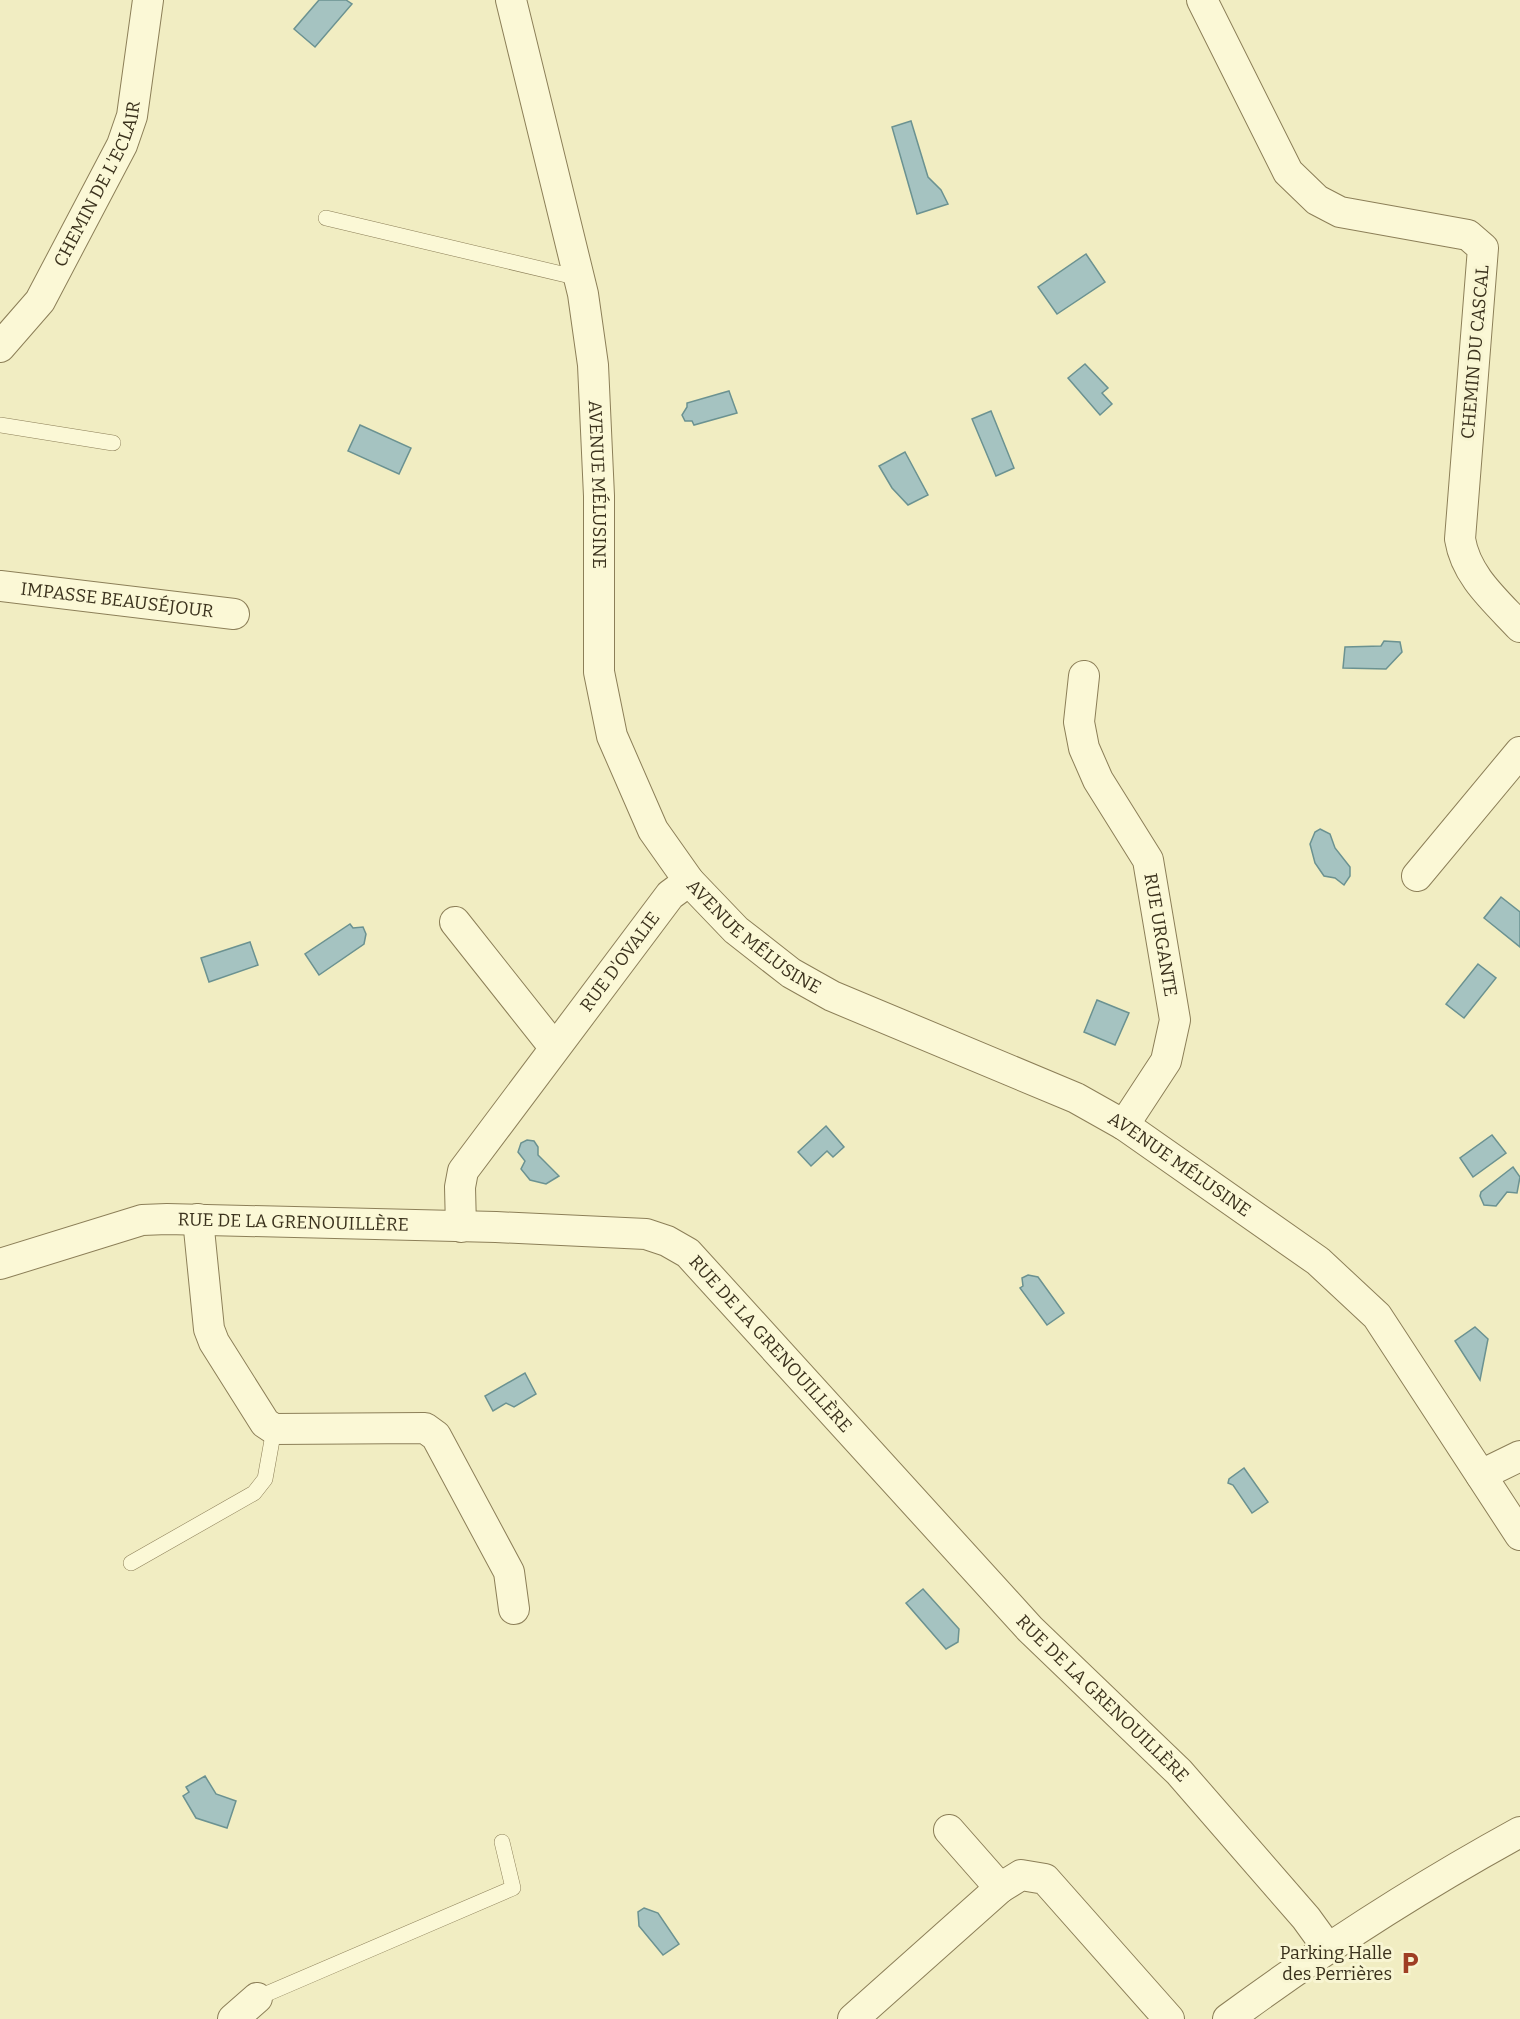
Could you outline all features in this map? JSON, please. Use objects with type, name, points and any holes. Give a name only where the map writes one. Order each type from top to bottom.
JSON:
[{"type":"street","name":"CHEMIN DE L'ECLAIR","points":[[0,347],[39,301],[122,145],[132,116],[148,0]]},
{"type":"street","name":"AVENUE MÉLUSINE","points":[[511,0],[579,278],[597,408],[599,672],[612,736],[653,830],[689,881],[736,930],[790,973],[832,996],[1076,1098],[1124,1125],[1318,1262],[1377,1316],[1520,1535]]},
{"type":"street","name":"CHEMIN DU CASCAL","points":[[1202,0],[1288,172],[1317,200],[1340,212],[1468,235],[1483,248],[1460,539],[1463,558],[1475,578],[1520,627]]},
{"type":"street","name":"IMPASSE BEAUSÉJOUR","points":[[0,586],[234,614]]},
{"type":"street","name":"RUE URGANTE","points":[[1084,676],[1079,722],[1084,748],[1098,780],[1148,860],[1175,1020],[1166,1061],[1124,1125]]},
{"type":"street","points":[[1418,876],[1520,752]]},
{"type":"street","name":"RUE D'OVALIE","points":[[461,1227],[460,1187],[463,1171],[670,895],[689,881]]},
{"type":"street","points":[[455,922],[554,1047]]},
{"type":"street","points":[[198,1219],[209,1329],[213,1342],[266,1423],[274,1429],[425,1428],[436,1436],[509,1572],[514,1609]]},
{"type":"street","name":"RUE DE LA GRENOUILLÈRE","points":[[0,1264],[142,1220],[198,1219],[646,1234],[667,1241],[688,1253],[1030,1629],[1179,1772],[1306,1918],[1327,1947]]},
{"type":"street","points":[[1481,1475],[1520,1456]]},
{"type":"street","points":[[949,1830],[1000,1888]]},
{"type":"street","points":[[1228,2019],[1327,1947],[1411,1892],[1520,1832]]},
{"type":"street","points":[[853,2019],[1000,1888],[1021,1875],[1045,1879],[1169,2019]]},
{"type":"street","points":[[233,2019],[257,1998]]},
{"type":"lane","points":[[326,218],[579,278]]},
{"type":"lane","points":[[0,425],[113,443]]},
{"type":"lane","points":[[131,1563],[254,1493],[265,1479],[274,1429]]},
{"type":"lane","points":[[257,1998],[513,1888],[502,1842]]},
{"type":"water","points":[[319,0],[346,0],[352,4],[315,47],[294,29]]},
{"type":"water","points":[[911,121],[928,177],[941,190],[948,204],[917,214],[892,127]]},
{"type":"water","points":[[1086,254],[1105,282],[1057,314],[1038,287]]},
{"type":"water","points":[[1085,364],[1108,388],[1102,393],[1112,404],[1100,415],[1068,378]]},
{"type":"water","points":[[729,391],[737,413],[694,425],[692,421],[685,421],[682,415],[687,403]]},
{"type":"water","points":[[991,411],[1014,468],[996,476],[972,419]]},
{"type":"water","points":[[360,425],[411,448],[399,474],[348,451]]},
{"type":"water","points":[[905,452],[928,495],[908,505],[892,488],[879,466]]},
{"type":"water","points":[[1384,641],[1400,642],[1402,652],[1386,669],[1343,668],[1345,647],[1381,646]]},
{"type":"water","points":[[1320,829],[1330,834],[1335,848],[1350,867],[1350,876],[1344,885],[1335,878],[1324,876],[1315,863],[1310,844],[1315,832]]},
{"type":"water","points":[[1501,897],[1520,912],[1520,947],[1484,918]]},
{"type":"water","points":[[350,924],[353,928],[363,927],[366,934],[364,944],[319,975],[305,954]]},
{"type":"water","points":[[250,942],[258,965],[209,982],[201,958]]},
{"type":"water","points":[[1478,964],[1496,978],[1464,1018],[1446,1004]]},
{"type":"water","points":[[1097,1000],[1129,1013],[1115,1045],[1084,1032]]},
{"type":"water","points":[[826,1126],[844,1147],[833,1157],[827,1151],[811,1166],[798,1152]]},
{"type":"water","points":[[1492,1135],[1506,1153],[1473,1177],[1460,1158]]},
{"type":"water","points":[[527,1140],[534,1141],[538,1147],[538,1155],[559,1176],[546,1184],[530,1180],[521,1169],[525,1161],[518,1152],[521,1143]]},
{"type":"water","points":[[1513,1167],[1520,1177],[1517,1193],[1507,1192],[1496,1206],[1484,1205],[1480,1196],[1481,1192]]},
{"type":"water","points":[[1028,1275],[1038,1277],[1064,1313],[1047,1325],[1020,1288],[1023,1286],[1022,1278]]},
{"type":"water","points":[[1475,1327],[1488,1339],[1480,1380],[1455,1341]]},
{"type":"water","points":[[525,1373],[536,1394],[514,1407],[506,1403],[493,1411],[485,1396]]},
{"type":"water","points":[[1244,1468],[1268,1502],[1252,1513],[1233,1485],[1228,1483],[1229,1479]]},
{"type":"water","points":[[923,1589],[959,1629],[958,1642],[946,1649],[906,1603]]},
{"type":"water","points":[[205,1776],[216,1794],[236,1801],[227,1828],[196,1818],[183,1796],[189,1792],[186,1787]]},
{"type":"water","points":[[644,1908],[658,1913],[679,1944],[663,1955],[639,1926],[638,1912]]},
{"type":"place","name":"Parking Halle des Perrières","points":[[1410,1963]]}]
